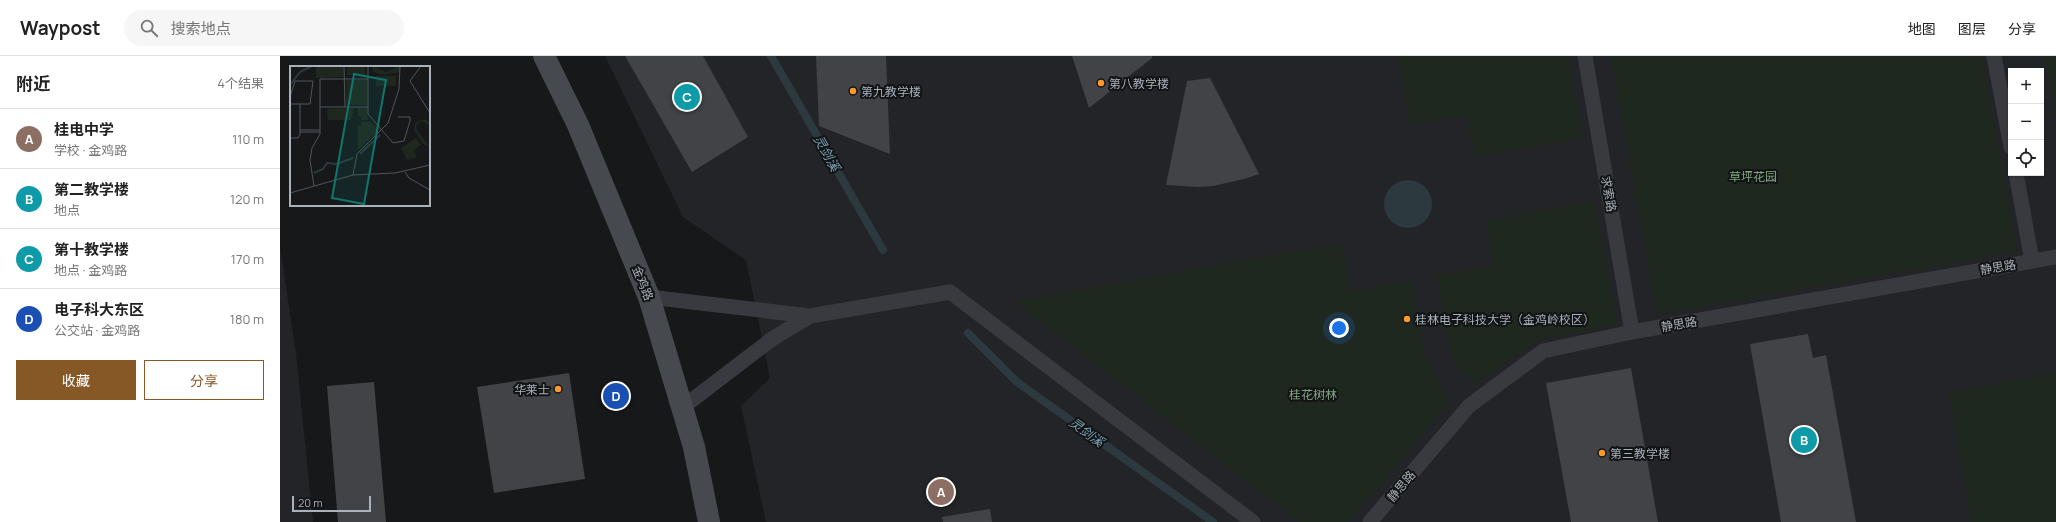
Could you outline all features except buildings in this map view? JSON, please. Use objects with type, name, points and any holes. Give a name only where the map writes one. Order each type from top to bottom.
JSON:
[{"type":"main road","name":"金鸡路","points":[[544,56],[578,125],[649,297],[694,447],[709,522]]},
{"type":"lane","name":"求索路","points":[[1585,56],[1632,332]]},
{"type":"lane","points":[[1994,56],[2010,140]]},
{"type":"lane","points":[[2017,176],[2032,261]]},
{"type":"lane","name":"静思路","points":[[1370,522],[1469,406],[1543,351],[1632,332],[2056,256]]},
{"type":"lane","points":[[649,297],[810,316],[950,292],[1253,522]]},
{"type":"lane","points":[[683,407],[772,339],[810,316]]},
{"type":"shaded area","name":"桂林电子科技大学（金鸡岭校区）","points":[[605,56],[2056,56],[2056,522],[766,522],[741,406],[770,378],[746,260],[683,217]]},
{"type":"shaded area","points":[[1408,180],[1417,182],[1425,187],[1430,195],[1432,204],[1430,213],[1425,221],[1417,226],[1408,228],[1399,226],[1391,221],[1386,213],[1384,204],[1386,195],[1391,187],[1399,182]]},
{"type":"shaded area","points":[[280,246],[296,354],[313,522],[280,522]]},
{"type":"green space","points":[[1398,56],[1568,56],[1583,138],[1475,157],[1467,115],[1410,125]]},
{"type":"green space","name":"草坪花园","points":[[1611,56],[1982,56],[2017,251],[1657,315]]},
{"type":"green space","points":[[2045,56],[2056,56],[2056,121]]},
{"type":"green space","points":[[1594,201],[1617,325],[1540,339],[1477,382],[1460,372],[1450,352],[1437,275],[1494,265],[1486,220]]},
{"type":"green space","name":"桂花树林","points":[[1341,243],[1350,291],[1412,280],[1425,356],[1450,401],[1349,522],[1299,522],[1015,301]]},
{"type":"green space","points":[[2056,373],[2056,522],[1971,522],[1949,392]]},
{"type":"waterway","name":"灵剑溪","points":[[771,56],[883,250]]},
{"type":"waterway","name":"灵剑溪","points":[[968,333],[1017,382],[1213,522]]},
{"type":"place","name":"第八教学楼","points":[[1101,83]]},
{"type":"place","name":"第九教学楼","points":[[853,91]]},
{"type":"place","name":"第十教学楼","points":[[687,97]]},
{"type":"place","name":"桂林电子科技大学（金鸡岭校区）","points":[[1407,319]]},
{"type":"place","name":"华莱士","points":[[558,389]]},
{"type":"place","name":"电子科大东区","points":[[616,396]]},
{"type":"place","name":"第二教学楼","points":[[1804,440]]},
{"type":"place","name":"第三教学楼","points":[[1602,453]]},
{"type":"place","name":"桂电中学","points":[[941,492]]}]
